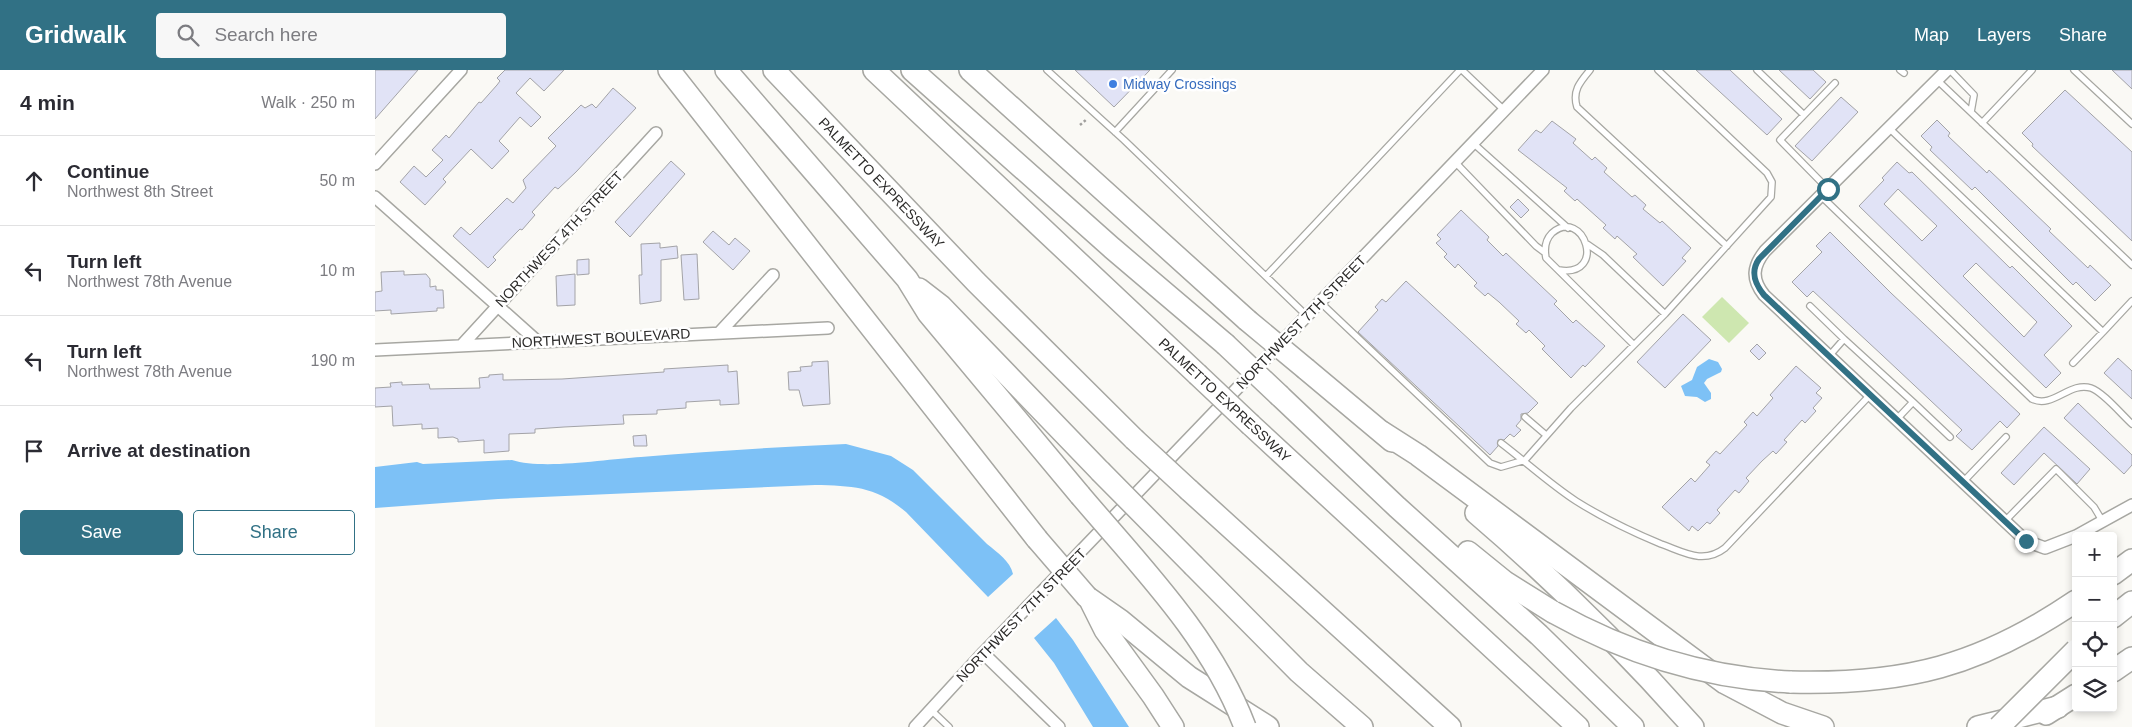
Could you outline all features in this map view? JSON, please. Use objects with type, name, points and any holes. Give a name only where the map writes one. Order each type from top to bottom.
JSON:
[{"type":"highway","points":[[670,70],[1037,539],[1089,599],[1105,630],[1173,727]]},
{"type":"highway","points":[[726,70],[907,279],[928,313],[1164,593],[1193,630],[1218,670],[1245,727]]},
{"type":"highway","name":"PALMETTO EXPRESSWAY","points":[[774,70],[969,275],[1134,439],[1450,727]]},
{"type":"highway","name":"PALMETTO EXPRESSWAY","points":[[874,70],[1494,652],[1578,727]]},
{"type":"highway","points":[[912,70],[1112,248],[1225,344],[1397,507],[1539,636],[1633,727]]},
{"type":"highway","points":[[970,70],[1247,320],[1383,432],[1413,462],[1501,535],[1643,671],[1693,727]]},
{"type":"highway","points":[[907,279],[941,306],[1100,471],[1299,672],[1362,727]]},
{"type":"highway","points":[[1279,396],[1386,480],[1484,567],[1553,612],[1603,638],[1655,659],[1709,673],[1790,682],[1867,681],[1910,676],[1975,656],[2011,639],[2072,603]]},
{"type":"highway","points":[[1383,432],[1419,455],[1725,683],[1782,713],[1823,727]]},
{"type":"highway","points":[[2117,571],[2132,560]]},
{"type":"highway","points":[[1089,599],[1120,620],[1189,677],[1268,727]]},
{"type":"highway","points":[[2117,614],[2132,602]]},
{"type":"highway","points":[[1494,652],[1559,727]]},
{"type":"highway","points":[[1999,727],[2072,654]]},
{"type":"highway","points":[[2117,668],[2132,658]]},
{"type":"highway","points":[[1978,727],[2067,701]]},
{"type":"highway","points":[[2024,727],[2067,701]]},
{"type":"street","points":[[375,164],[461,70]]},
{"type":"street","name":"NORTHWEST 7TH STREET","points":[[915,727],[1319,302],[1543,70]]},
{"type":"street","points":[[1949,70],[1759,259],[1754,274],[1760,290],[2026,541],[2045,548],[2072,538]]},
{"type":"street","name":"NORTHWEST 4TH STREET","points":[[462,345],[656,133]]},
{"type":"street","points":[[375,197],[537,341]]},
{"type":"street","points":[[720,332],[773,275]]},
{"type":"street","name":"NORTHWEST BOULEVARD","points":[[375,350],[828,328]]},
{"type":"street","points":[[2084,532],[2132,505]]},
{"type":"street","points":[[983,654],[1059,727]]},
{"type":"lane","points":[[1047,70],[1115,132],[1307,316]]},
{"type":"lane","points":[[1115,132],[1172,70]]},
{"type":"lane","points":[[1266,276],[1461,70],[1504,110]]},
{"type":"lane","points":[[1590,70],[1577,86],[1575,100],[1577,107],[1727,246]]},
{"type":"lane","points":[[1319,302],[1490,463],[1501,467],[1525,460],[1545,436],[1665,314],[1771,197],[1773,190],[1770,176],[1658,70]]},
{"type":"lane","points":[[1757,70],[1804,115]]},
{"type":"lane","points":[[1949,70],[1974,95],[1971,112]]},
{"type":"lane","points":[[1982,123],[2032,70]]},
{"type":"lane","points":[[2074,70],[2132,124]]},
{"type":"lane","points":[[1937,80],[2132,265]]},
{"type":"lane","points":[[1835,83],[1780,140],[1825,192],[2033,399],[2043,402],[2077,387],[2091,388],[2132,424]]},
{"type":"lane","points":[[1889,128],[2103,332]]},
{"type":"lane","points":[[1473,143],[1568,228],[1580,233],[1587,244],[1588,250],[1583,262],[1573,270],[1559,270]]},
{"type":"lane","points":[[1455,162],[1544,252],[1549,263],[1559,270],[1634,345]]},
{"type":"lane","points":[[1544,252],[1547,239],[1551,234],[1562,228],[1568,228]]},
{"type":"lane","points":[[1587,244],[1603,255],[1665,314]]},
{"type":"lane","points":[[2073,363],[2132,302]]},
{"type":"lane","points":[[1810,306],[1950,437]]},
{"type":"lane","points":[[1830,354],[1845,339]]},
{"type":"lane","points":[[1501,443],[1561,490],[1592,510],[1646,538],[1695,557],[1706,557],[1725,548],[1871,394]]},
{"type":"lane","points":[[1897,419],[1913,402]]},
{"type":"lane","points":[[1525,417],[1545,436]]},
{"type":"lane","points":[[1963,482],[2006,437]]},
{"type":"lane","points":[[2004,522],[2056,469],[2094,507],[2103,522]]},
{"type":"lane","points":[[931,710],[949,727]]},
{"type":"path","points":[[1080,125],[1088,118]]},
{"type":"green space","points":[[1722,297],[1749,323],[1729,343],[1702,317]]},
{"type":"water","points":[[1709,359],[1718,362],[1722,369],[1721,372],[1707,379],[1704,383],[1711,393],[1711,399],[1705,402],[1697,397],[1685,396],[1681,386],[1692,380],[1697,367]]},
{"type":"water","points":[[846,444],[891,456],[913,470],[1003,558],[1013,574],[988,597],[895,503],[874,492],[852,487],[815,485],[498,499],[375,508],[375,467],[417,462],[423,464],[512,460],[525,463],[557,464],[718,451]]},
{"type":"water","points":[[1056,618],[1073,640],[1129,727],[1093,727],[1054,663],[1034,638]]},
{"type":"building","points":[[375,70],[418,70],[375,119]]},
{"type":"building","points":[[505,70],[564,70],[544,91],[530,78],[516,93],[541,117],[531,127],[520,117],[499,141],[509,151],[492,169],[471,149],[443,179],[446,182],[425,205],[400,182],[414,166],[426,177],[443,160],[432,150],[446,135],[449,138],[479,102],[481,103],[500,81],[497,78]]},
{"type":"building","name":"Midway Crossings","points":[[1075,70],[1150,70],[1114,107]]},
{"type":"building","points":[[1696,70],[1730,70],[1782,119],[1767,135]]},
{"type":"building","points":[[1779,70],[1813,70],[1826,82],[1810,99]]},
{"type":"building","points":[[2112,70],[2132,70],[2132,89]]},
{"type":"building","points":[[613,88],[636,108],[576,172],[558,189],[555,187],[532,212],[535,215],[522,230],[520,229],[493,257],[496,260],[488,268],[453,236],[461,227],[470,235],[507,198],[513,203],[526,188],[523,180],[556,146],[548,138],[581,105],[585,108],[592,104],[596,108]]},
{"type":"building","points":[[2065,90],[2132,152],[2132,241],[2032,146],[2033,144],[2022,133]]},
{"type":"building","points":[[1841,97],[1858,112],[1812,161],[1795,146]]},
{"type":"building","points":[[1937,120],[1950,133],[1948,136],[1987,173],[1989,170],[2051,229],[2049,231],[2088,268],[2090,265],[2111,285],[2095,301],[2076,282],[2073,285],[1975,187],[1972,190],[1930,150],[1932,147],[1921,136]]},
{"type":"building","points":[[1552,121],[1576,139],[1573,143],[1592,160],[1595,157],[1607,168],[1604,172],[1632,197],[1635,195],[1646,205],[1643,209],[1660,223],[1662,221],[1691,248],[1682,258],[1686,261],[1663,286],[1633,257],[1637,254],[1617,236],[1615,239],[1603,228],[1606,225],[1577,199],[1575,201],[1564,191],[1567,188],[1518,150],[1536,130],[1541,133]]},
{"type":"building","points":[[671,161],[685,174],[630,237],[615,222]]},
{"type":"building","points":[[1897,162],[1909,173],[1912,172],[2010,268],[2012,266],[2072,326],[2044,355],[2061,373],[2046,388],[1859,206],[1884,180],[1882,178]],"holes":[[[1898,189],[1937,226],[1922,241],[1884,204]],[[1976,263],[2037,322],[2024,337],[1963,276]]]},
{"type":"building","points":[[1518,199],[1529,210],[1521,218],[1510,207]]},
{"type":"building","points":[[1461,210],[1489,237],[1487,240],[1503,256],[1506,253],[1557,301],[1554,304],[1573,323],[1576,320],[1605,346],[1585,367],[1583,365],[1571,378],[1542,349],[1545,346],[1529,330],[1526,333],[1516,324],[1519,321],[1499,302],[1488,293],[1485,296],[1474,286],[1477,283],[1458,264],[1455,268],[1444,257],[1447,254],[1436,243],[1441,239],[1437,235]]},
{"type":"building","points":[[713,231],[729,245],[735,238],[750,251],[733,270],[703,242]]},
{"type":"building","points":[[1830,232],[1891,293],[2020,414],[2007,428],[2000,421],[1972,450],[1956,436],[1962,430],[1882,355],[1813,291],[1807,297],[1792,282],[1822,252],[1816,246]]},
{"type":"building","points":[[660,243],[660,248],[677,246],[678,258],[661,260],[661,301],[640,304],[639,275],[642,275],[641,244]]},
{"type":"building","points":[[697,254],[699,299],[684,300],[681,255]]},
{"type":"building","points":[[589,259],[589,274],[577,275],[577,260]]},
{"type":"building","points":[[404,271],[404,275],[426,274],[430,279],[430,287],[436,286],[436,290],[443,290],[444,308],[437,308],[437,311],[391,314],[391,310],[375,311],[375,292],[382,291],[381,272]]},
{"type":"building","points":[[575,274],[575,305],[557,306],[556,276]]},
{"type":"building","points":[[1406,281],[1538,403],[1528,413],[1521,414],[1521,420],[1516,426],[1521,430],[1514,437],[1510,434],[1504,440],[1498,440],[1498,446],[1490,455],[1358,332],[1378,310],[1375,307],[1382,299],[1386,302]]},
{"type":"building","points":[[1683,314],[1711,340],[1665,388],[1637,362]]},
{"type":"building","points":[[1757,344],[1766,353],[1759,360],[1750,351]]},
{"type":"building","points":[[2118,358],[2132,371],[2132,399],[2104,373]]},
{"type":"building","points":[[828,361],[830,404],[803,406],[799,390],[789,390],[788,372],[801,371],[800,367],[812,366],[812,362]]},
{"type":"building","points":[[728,365],[728,372],[737,371],[739,404],[720,405],[720,400],[686,402],[686,408],[657,410],[657,414],[623,415],[624,424],[535,429],[535,433],[509,434],[509,451],[484,453],[484,440],[458,442],[458,439],[453,437],[438,438],[438,428],[422,429],[422,424],[393,426],[392,406],[375,407],[375,388],[391,387],[390,383],[402,382],[402,385],[429,384],[430,389],[480,388],[479,378],[489,377],[489,375],[503,374],[503,380],[562,379],[664,372],[664,369]]},
{"type":"building","points":[[1796,366],[1821,388],[1816,393],[1822,398],[1813,408],[1816,411],[1805,423],[1802,420],[1784,440],[1787,442],[1776,454],[1773,451],[1746,478],[1749,481],[1739,493],[1735,490],[1717,510],[1720,513],[1710,524],[1707,522],[1698,531],[1692,526],[1689,531],[1662,507],[1691,478],[1695,482],[1710,465],[1706,462],[1716,451],[1720,454],[1747,425],[1744,422],[1753,412],[1757,416],[1773,398],[1770,395]]},
{"type":"building","points":[[2078,403],[2132,455],[2132,465],[2124,474],[2064,418]]},
{"type":"building","points":[[2044,427],[2090,469],[2077,484],[2044,453],[2014,485],[2001,473]]},
{"type":"building","points":[[646,435],[647,446],[634,446],[633,436]]},
{"type":"place","name":"Midway Crossings","points":[[1113,84]]},
{"type":"route","points":[[1828,189],[1759,259],[1756,263],[1754,274],[1756,284],[1764,295],[1830,354],[2012,530],[2026,541]]}]
